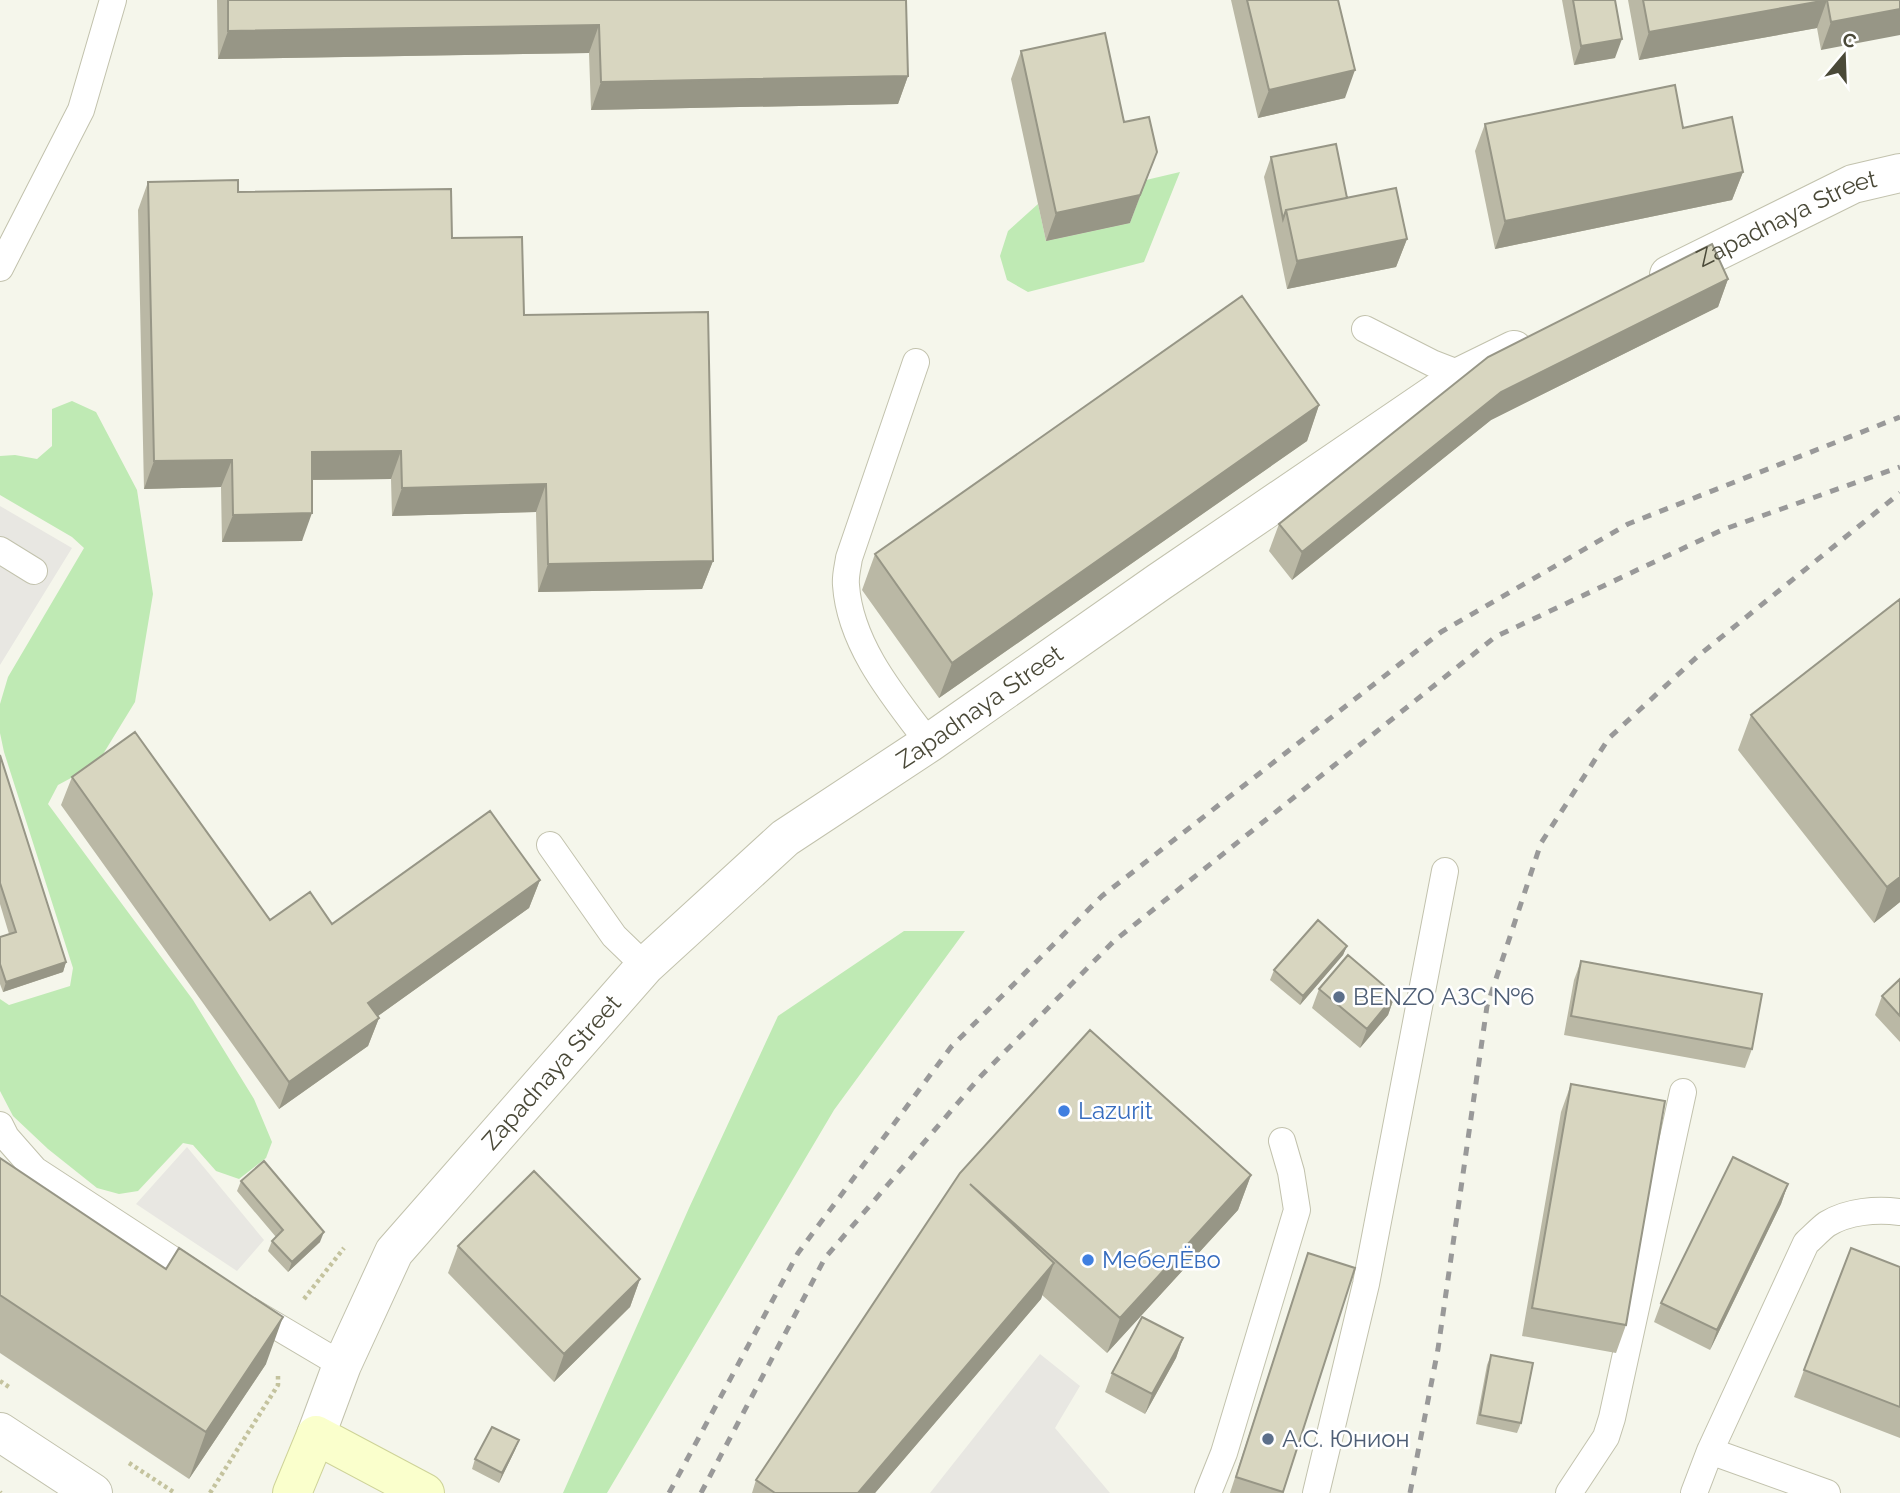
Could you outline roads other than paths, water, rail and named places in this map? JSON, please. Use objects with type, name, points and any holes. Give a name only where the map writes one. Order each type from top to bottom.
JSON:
[{"type":"main road","name":"Zapadnaya Street","points":[[292,1493],[316,1435]]},
{"type":"main road","points":[[316,1435],[425,1493]]},
{"type":"street","name":"Zapadnaya Street","points":[[1634,292],[1853,184],[1900,173]]},
{"type":"street","name":"Zapadnaya Street","points":[[316,1435],[342,1365],[394,1252],[645,966],[785,838],[929,743],[1463,375],[1549,333]]},
{"type":"street","points":[[0,1432],[93,1493]]},
{"type":"lane","points":[[0,268],[81,110],[113,0]]},
{"type":"lane","points":[[1366,330],[1432,363],[1463,375]]},
{"type":"lane","points":[[916,362],[849,558],[846,584],[855,629],[890,692],[929,743]]},
{"type":"lane","points":[[0,550],[34,571]]},
{"type":"lane","points":[[550,845],[614,936],[645,966]]},
{"type":"lane","points":[[1316,1493],[1366,1284],[1444,871]]},
{"type":"lane","points":[[1569,1493],[1606,1437],[1612,1418],[1683,1092]]},
{"type":"lane","points":[[0,1125],[6,1137],[35,1170],[279,1330],[342,1365]]},
{"type":"lane","points":[[1208,1493],[1224,1453],[1297,1210],[1291,1172],[1282,1141]]},
{"type":"lane","points":[[1695,1493],[1710,1451],[1806,1243],[1827,1224],[1850,1214],[1883,1210],[1900,1212]]},
{"type":"lane","points":[[1710,1451],[1827,1493]]},
{"type":"railway","points":[[669,1493],[798,1253],[951,1047],[1102,896],[1441,632],[1628,524],[1900,417]]},
{"type":"railway","points":[[701,1493],[825,1258],[980,1077],[1114,941],[1495,637],[1722,530],[1900,467]]},
{"type":"railway","points":[[1410,1493],[1438,1349],[1487,1006],[1541,843],[1609,738],[1698,656],[1900,493]]},
{"type":"place","name":"BENZO АЗС №6","points":[[1339,997]]},
{"type":"place","name":"Lazurit","points":[[1064,1111]]},
{"type":"place","name":"МебелЁво","points":[[1088,1260]]},
{"type":"place","name":"А.С. Юнион","points":[[1268,1439]]}]
